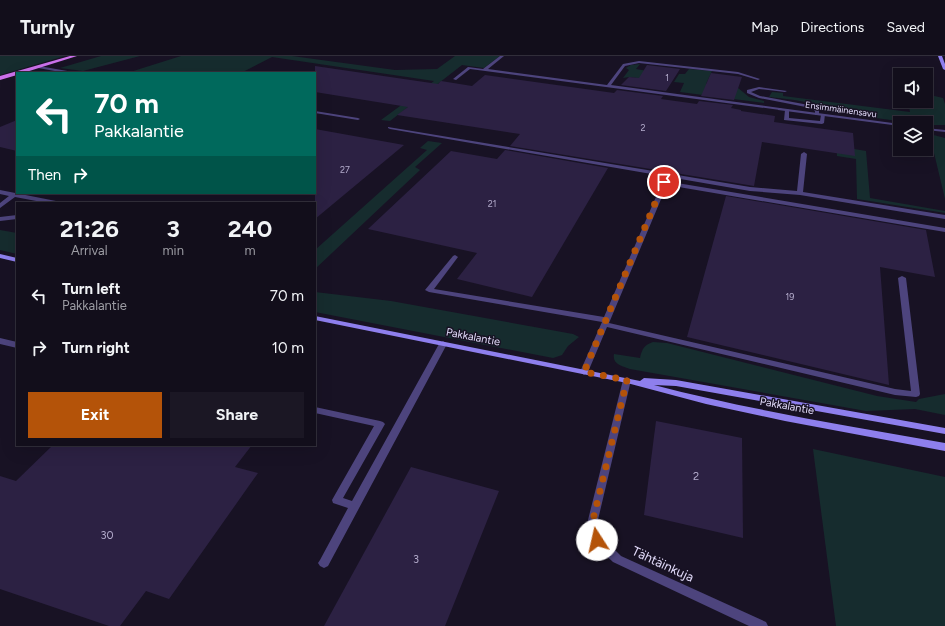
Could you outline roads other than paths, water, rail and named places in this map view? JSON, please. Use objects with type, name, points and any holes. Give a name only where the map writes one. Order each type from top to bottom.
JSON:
[{"type":"main road","points":[[21,72],[75,56]]},
{"type":"main road","points":[[940,56],[945,69]]},
{"type":"main road","points":[[0,78],[16,73]]},
{"type":"main road","points":[[0,256],[16,260]]},
{"type":"main road","name":"Pakkalantie","points":[[316,318],[627,380],[677,394],[749,411],[945,447]]},
{"type":"main road","name":"Pakkalantie","points":[[627,380],[676,383],[945,431]]},
{"type":"street","points":[[484,70],[502,56]]},
{"type":"street","points":[[608,86],[624,65],[640,62],[738,73],[758,79]]},
{"type":"street","points":[[39,67],[67,72]]},
{"type":"street","name":"Ensimmäinensavu","points":[[455,79],[469,68],[893,124]]},
{"type":"street","points":[[785,91],[754,88],[749,90],[749,93],[759,97],[812,107],[820,114],[822,123],[786,119],[787,110]]},
{"type":"street","points":[[316,112],[358,119]]},
{"type":"street","points":[[390,128],[750,189],[800,193],[945,217]]},
{"type":"street","points":[[933,129],[945,131]]},
{"type":"street","points":[[800,193],[804,154]]},
{"type":"street","points":[[584,372],[664,182],[945,230]]},
{"type":"street","points":[[0,192],[51,202]]},
{"type":"street","points":[[0,206],[14,195]]},
{"type":"street","points":[[0,219],[16,217]]},
{"type":"street","points":[[455,257],[429,290],[605,322],[895,392],[916,394],[902,278]]},
{"type":"street","points":[[0,341],[16,345]]},
{"type":"street","points":[[324,563],[443,344]]},
{"type":"street","name":"Tähtäinkuja","points":[[627,380],[592,524],[597,540],[617,559],[762,626]]},
{"type":"street","points":[[316,410],[380,424],[337,500],[355,506]]}]
